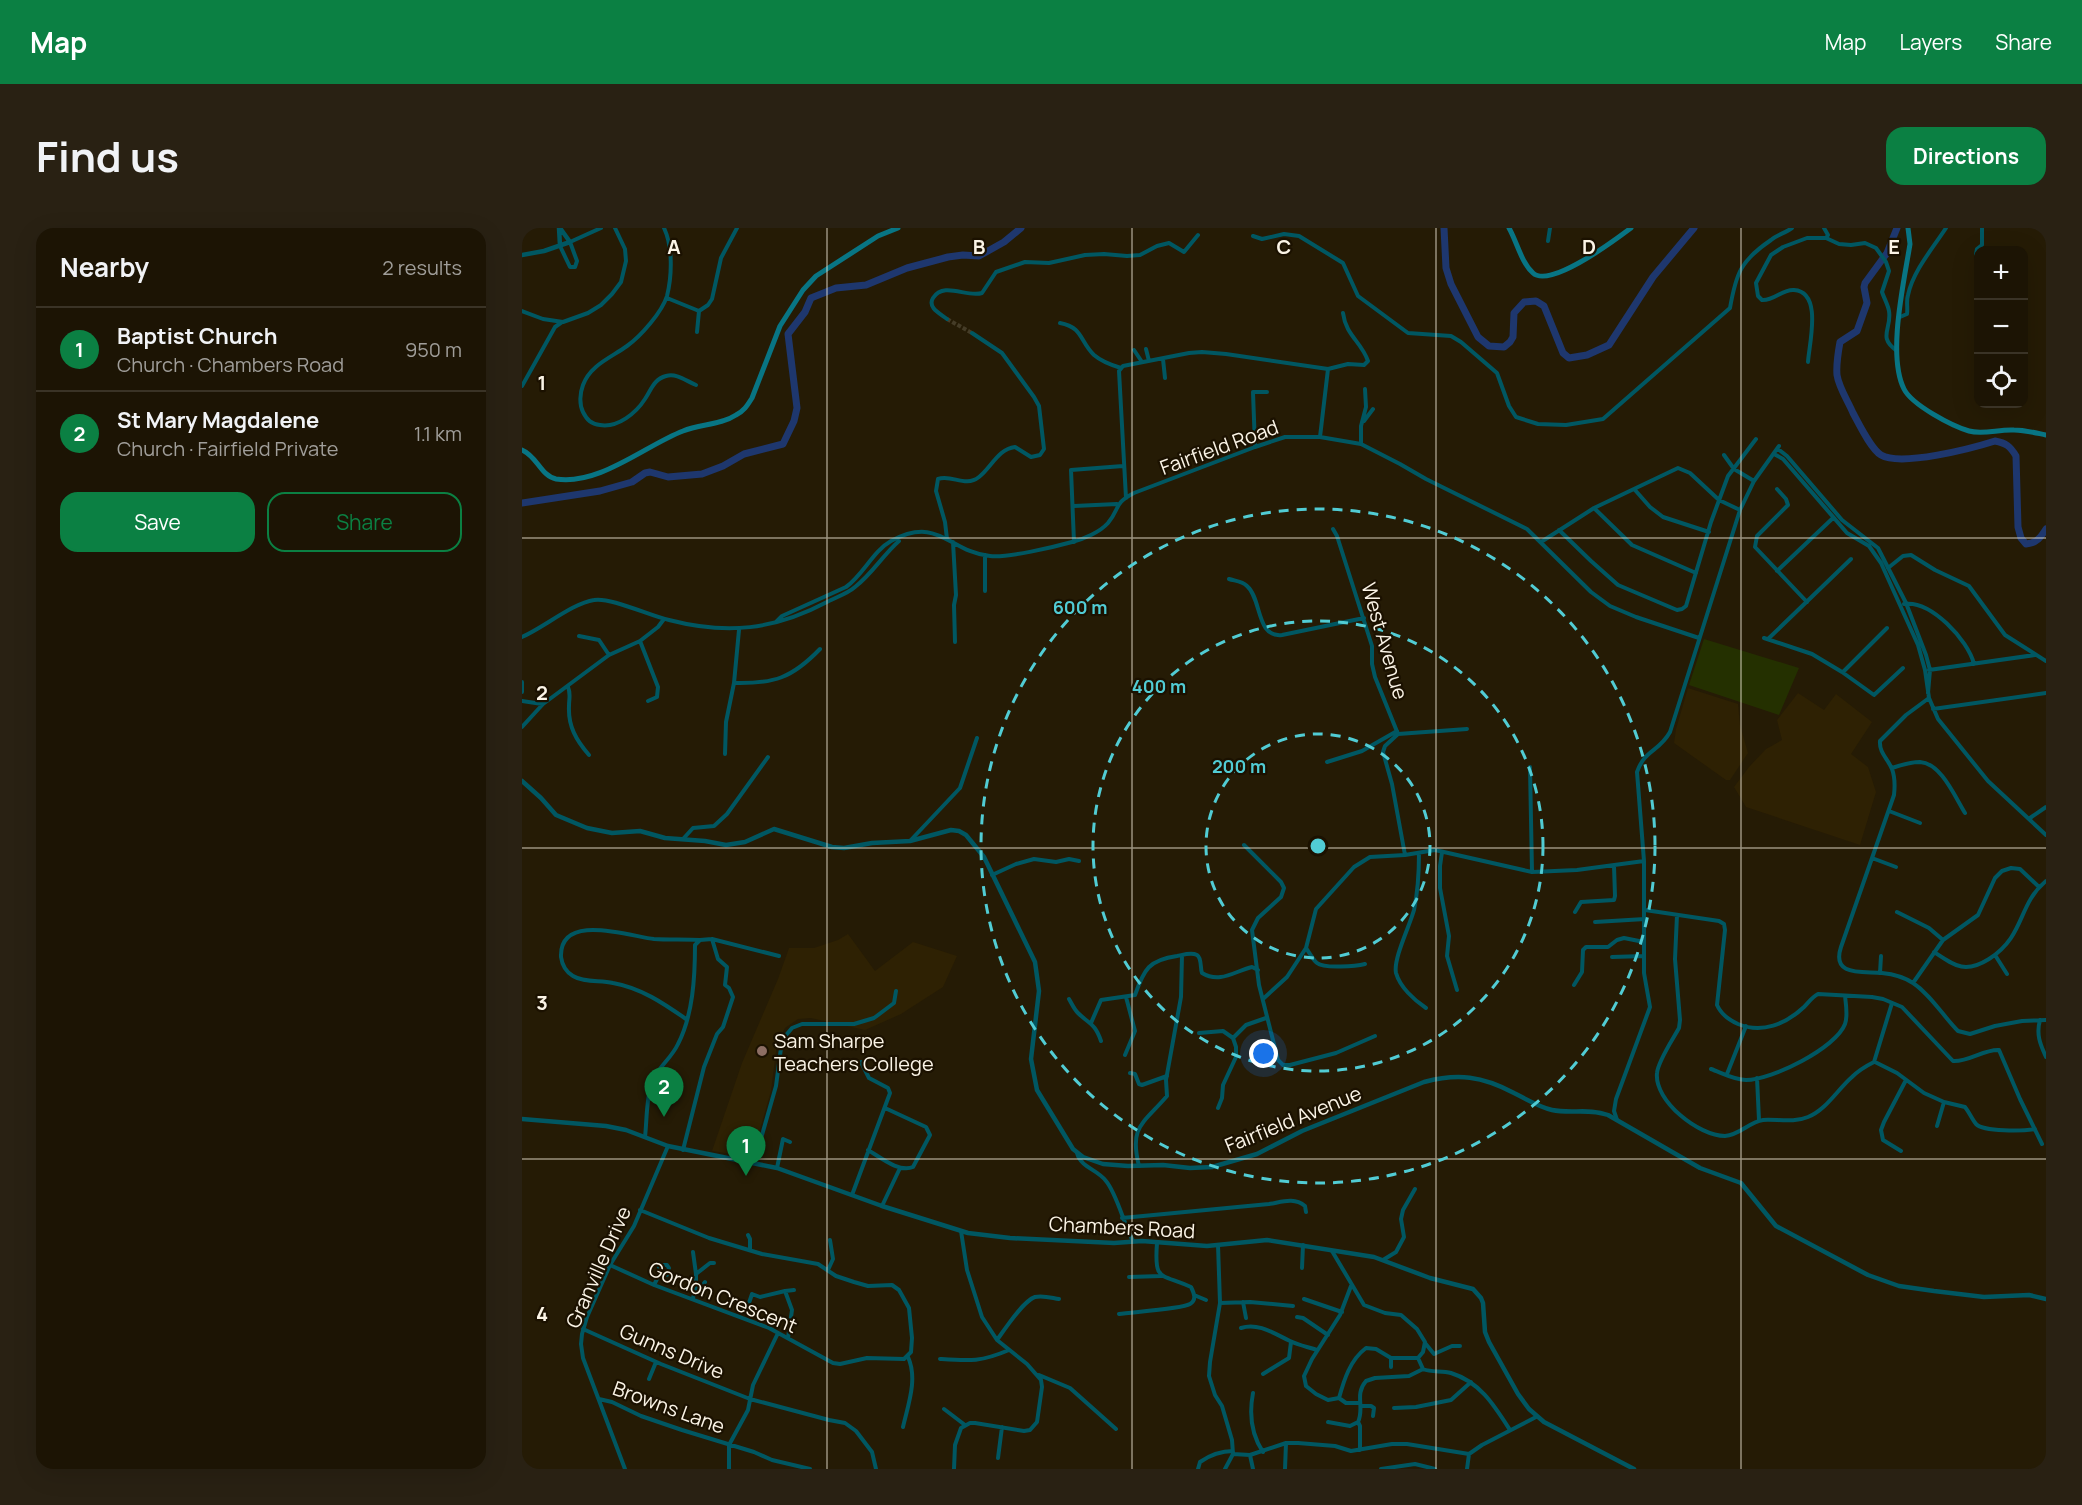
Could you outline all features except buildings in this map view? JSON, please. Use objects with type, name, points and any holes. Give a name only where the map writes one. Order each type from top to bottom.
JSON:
[{"type":"main road","points":[[522,450],[534,458],[544,473],[550,477],[569,479],[619,465],[684,430],[734,417],[745,409],[752,398],[780,326],[803,290],[816,276],[878,236],[898,228]]},
{"type":"main road","points":[[1509,228],[1532,272],[1537,276],[1547,277],[1610,244],[1630,228]]},
{"type":"main road","points":[[1908,228],[1910,244],[1899,317],[1898,351],[1899,374],[1905,391],[1914,402],[1968,431],[2014,430],[2046,435]]},
{"type":"street","points":[[560,228],[570,242],[577,261],[576,266],[572,268],[560,246],[560,228]]},
{"type":"street","points":[[522,255],[560,246],[601,228]]},
{"type":"street","points":[[523,385],[555,327],[601,305],[621,282],[626,261],[625,249],[615,228]]},
{"type":"street","points":[[699,311],[712,299],[722,258],[737,228]]},
{"type":"street","points":[[1548,241],[1550,228]]},
{"type":"street","points":[[1253,236],[1262,239],[1284,234],[1299,236],[1343,263],[1358,296],[1408,333],[1451,336],[1461,342],[1497,373],[1509,406],[1516,417],[1538,424],[1566,425],[1603,419],[1644,384],[1684,346],[1730,308],[1734,282],[1743,263],[1772,239],[1792,228]]},
{"type":"street","points":[[1824,228],[1828,235],[1826,238]]},
{"type":"street","points":[[1899,317],[1906,314],[1908,293],[1920,267],[1946,228]]},
{"type":"street","points":[[1981,246],[1982,228]]},
{"type":"street","points":[[666,229],[670,269],[667,298],[641,334],[590,373],[582,390],[581,408],[587,420],[606,426],[618,423],[629,416],[644,401],[653,384],[664,376],[677,376],[696,385]]},
{"type":"street","points":[[947,319],[936,312],[932,305],[932,299],[939,292],[951,290],[977,295],[982,293],[992,276],[1025,262],[1049,263],[1085,255],[1140,255],[1157,246],[1169,243],[1184,252],[1198,235]]},
{"type":"street","points":[[1808,362],[1813,316],[1810,303],[1802,293],[1796,290],[1788,290],[1769,300],[1762,300],[1758,296],[1756,283],[1766,262],[1776,250],[1807,238],[1826,238],[1845,245],[1865,243],[1872,245],[1881,255],[1889,271],[1882,292],[1889,309],[1886,339],[1889,345],[1898,351]]},
{"type":"street","points":[[667,298],[699,311]]},
{"type":"street","points":[[522,311],[543,319],[563,322]]},
{"type":"street","points":[[698,332],[699,311]]},
{"type":"street","points":[[1126,498],[1119,371],[1123,366],[1189,353],[1217,353],[1328,369],[1348,364],[1364,365],[1368,361],[1364,350],[1344,325],[1343,313]]},
{"type":"street","points":[[1060,323],[1074,328],[1101,361],[1121,368]]},
{"type":"street","points":[[947,540],[945,522],[936,490],[938,478],[946,477],[968,482],[979,477],[1010,447],[1015,447],[1031,457],[1040,455],[1044,449],[1039,406],[1034,397],[1002,353],[972,333]]},
{"type":"street","points":[[1146,349],[1149,360]]},
{"type":"street","points":[[1134,350],[1142,362]]},
{"type":"street","points":[[1163,359],[1165,378]]},
{"type":"street","points":[[1320,437],[1328,369]]},
{"type":"street","points":[[1363,421],[1366,407],[1365,389]]},
{"type":"street","points":[[1255,447],[1253,392],[1267,392]]},
{"type":"street","points":[[1361,444],[1360,426],[1373,409]]},
{"type":"street","name":"Fairfield Road","points":[[522,638],[563,614],[595,600],[707,628],[739,630],[776,622],[782,616],[846,587],[855,581],[891,542],[917,531],[925,531],[985,555],[1003,556],[1074,542],[1102,528],[1110,520],[1117,504],[1126,498],[1286,437],[1320,437],[1361,444],[1527,529],[1591,592],[1610,606],[1699,638]]},
{"type":"street","points":[[1560,530],[1618,585],[1677,610],[1682,609],[1686,606],[1728,476],[1756,439]]},
{"type":"street","points":[[1617,1120],[1614,1111],[1616,1099],[1650,1006],[1644,956],[1644,861],[1637,772],[1642,759],[1648,752],[1664,743],[1670,732],[1740,510],[1754,481],[1778,447],[1833,518],[1841,522]]},
{"type":"street","points":[[1774,454],[1783,459],[1808,485],[1841,522],[1847,533],[1861,538],[1886,568],[1903,604],[1928,670],[1928,696],[1933,709],[1988,781],[2046,835]]},
{"type":"street","points":[[1724,455],[1734,469],[1754,481]]},
{"type":"street","points":[[1074,542],[1071,470],[1123,466]]},
{"type":"street","points":[[1541,542],[1594,508],[1678,468],[1690,473],[1719,500],[1740,510]]},
{"type":"street","points":[[1777,489],[1788,505],[1757,537],[1755,547],[1807,602]]},
{"type":"street","points":[[1635,490],[1650,507],[1663,517],[1709,532]]},
{"type":"street","points":[[1074,506],[1117,504]]},
{"type":"street","points":[[1594,508],[1632,545],[1696,573]]},
{"type":"street","points":[[1777,572],[1833,518]]},
{"type":"street","name":"West Avenue","points":[[1333,529],[1365,618],[1373,648],[1372,664],[1375,677],[1397,732]]},
{"type":"street","points":[[953,542],[956,595],[955,642]]},
{"type":"street","points":[[985,555],[986,591]]},
{"type":"street","points":[[1886,568],[1903,556],[1911,555],[1943,574],[1966,584],[1980,598],[2001,631],[2012,641],[2046,661]]},
{"type":"street","points":[[1851,559],[1766,638],[1812,654],[1874,695],[1903,668]]},
{"type":"street","points":[[1229,579],[1240,581],[1248,587],[1265,628],[1276,636],[1365,618]]},
{"type":"street","points":[[1903,604],[1917,604],[1943,618],[1971,655],[1974,664]]},
{"type":"street","points":[[522,727],[543,704],[609,655],[640,641],[664,619]]},
{"type":"street","points":[[1842,672],[1887,628]]},
{"type":"street","points":[[725,754],[726,722],[734,683],[739,630]]},
{"type":"street","points":[[579,636],[599,640],[609,655]]},
{"type":"street","points":[[640,641],[658,687],[657,697],[648,701]]},
{"type":"street","points":[[734,683],[759,684],[788,676],[806,664],[820,649]]},
{"type":"street","points":[[1928,670],[2036,655]]},
{"type":"street","points":[[522,682],[524,683],[522,692]]},
{"type":"street","points":[[568,687],[571,693],[569,721],[573,734],[589,755]]},
{"type":"street","points":[[1933,709],[2046,693]]},
{"type":"street","points":[[1928,696],[1880,741],[1880,750],[1892,768],[1895,790],[1839,956],[1842,965],[1852,972],[1880,973],[1913,983],[1958,1031],[1964,1034],[2007,1024],[2043,1020]]},
{"type":"street","points":[[522,700],[543,704]]},
{"type":"street","points":[[1327,762],[1362,751],[1397,732],[1467,729]]},
{"type":"street","points":[[1397,732],[1385,746],[1383,752],[1392,784],[1405,855]]},
{"type":"street","points":[[910,841],[960,788],[977,738]]},
{"type":"street","points":[[683,839],[693,828],[714,826],[727,814],[768,757]]},
{"type":"street","points":[[1892,768],[1921,762],[1933,766],[1965,813]]},
{"type":"street","points":[[1530,767],[1532,872]]},
{"type":"street","points":[[522,781],[556,815],[567,821],[612,833],[640,831],[665,838],[735,845],[774,829],[832,847],[844,848],[872,843],[910,841],[941,831],[959,831],[966,835],[984,857],[1035,962],[1039,991],[1031,1059],[1037,1090],[1077,1153],[1079,1161],[1107,1181],[1133,1241]]},
{"type":"street","points":[[2030,818],[2046,807]]},
{"type":"street","points":[[1889,812],[1920,823]]},
{"type":"street","points":[[1244,845],[1281,882],[1284,888],[1281,897],[1254,924],[1252,930],[1259,986],[1278,1060],[1287,1065],[1336,1053],[1375,1036]]},
{"type":"street","points":[[1263,999],[1287,977],[1306,948],[1316,909],[1354,867],[1376,855],[1405,855],[1435,850],[1532,872],[1556,872],[1644,861]]},
{"type":"street","points":[[1442,852],[1440,888],[1449,936],[1447,956],[1457,990]]},
{"type":"street","points":[[1419,853],[1419,872],[1413,911],[1395,968],[1398,979],[1426,1008]]},
{"type":"street","points":[[1062,861],[1069,858],[1079,861]]},
{"type":"street","points":[[1872,858],[1896,867]]},
{"type":"street","points":[[992,876],[1024,861],[1034,859],[1062,861],[1070,864]]},
{"type":"street","points":[[1575,912],[1581,903],[1614,900],[1616,896],[1614,866]]},
{"type":"street","points":[[1913,983],[1943,940],[1978,915],[1995,878],[2002,871],[2011,868],[2020,869],[2039,886]]},
{"type":"street","points":[[1934,952],[1962,968],[1974,968],[1995,955],[2011,940],[2022,921],[2031,897],[2046,881]]},
{"type":"street","points":[[1645,910],[1719,921],[1724,924],[1717,1005],[1728,1019],[1762,1029],[1771,1027],[1795,1014],[1818,994],[1872,997],[1902,1007],[1953,1061],[1999,1050],[2042,1144]]},
{"type":"street","points":[[1897,912],[1929,928],[1943,940]]},
{"type":"street","points":[[1677,915],[1675,959],[1680,1020],[1679,1028],[1657,1071],[1657,1081],[1663,1096],[1675,1112],[1717,1135],[1728,1136],[1737,1133],[1760,1120],[1808,1117],[1825,1105],[1852,1077],[1874,1062],[1892,1003]]},
{"type":"street","points":[[1595,922],[1645,919]]},
{"type":"street","points":[[686,1019],[658,999],[639,990],[573,976],[565,969],[562,962],[562,946],[571,936],[580,932],[604,929],[655,939],[712,939],[779,956]]},
{"type":"street","points":[[1574,985],[1582,972],[1583,950],[1586,947],[1608,947],[1622,938],[1644,942]]},
{"type":"street","points":[[683,1150],[704,1067],[717,1034],[723,1028],[733,997],[725,985],[727,967],[718,959],[712,939]]},
{"type":"street","points":[[645,1137],[651,1084],[678,1044],[695,984],[695,945],[700,940]]},
{"type":"street","points":[[1306,948],[1321,965],[1365,964]]},
{"type":"street","points":[[1091,1023],[1101,1000],[1135,995],[1142,976],[1155,961],[1182,955],[1196,955],[1200,959],[1203,973],[1212,978],[1230,976],[1252,967],[1258,970]]},
{"type":"street","points":[[1139,1166],[1135,1148],[1137,1130],[1167,1096],[1167,1076],[1181,997],[1182,955]]},
{"type":"street","points":[[1995,955],[2007,974]]},
{"type":"street","points":[[1612,957],[1644,956]]},
{"type":"street","points":[[1880,973],[1881,956]]},
{"type":"street","points":[[754,1163],[776,1086],[781,1048],[787,1034],[792,1028],[802,1024],[854,1024],[874,1018],[894,1003],[896,991]]},
{"type":"street","points":[[1711,1069],[1745,1080],[1790,1068],[1834,1039],[1845,1024],[1845,996]]},
{"type":"street","points":[[1125,1055],[1135,1031],[1126,997]]},
{"type":"street","points":[[1069,999],[1077,1012],[1098,1031],[1101,1041]]},
{"type":"street","points":[[1233,1038],[1246,1025],[1266,1018]]},
{"type":"street","points":[[2043,1020],[2038,1027],[2039,1041],[2046,1057]]},
{"type":"street","points":[[1727,1074],[1746,1026]]},
{"type":"street","points":[[1199,1033],[1220,1030],[1233,1038],[1236,1047],[1236,1057],[1223,1085],[1218,1108]]},
{"type":"street","points":[[852,1196],[890,1093],[888,1088],[869,1078],[861,1062]]},
{"type":"street","points":[[1874,1062],[1924,1093],[1944,1102],[1965,1107],[1976,1124],[1981,1127],[1994,1130],[2035,1129]]},
{"type":"street","points":[[1130,1073],[1135,1074],[1139,1084],[1167,1076]]},
{"type":"street","name":"Fairfield Avenue","points":[[1077,1153],[1103,1164],[1205,1167],[1240,1160],[1268,1149],[1302,1131],[1424,1082],[1442,1077],[1476,1077],[1551,1110],[1596,1111],[1617,1120],[1700,1168],[1741,1184],[1776,1226],[1868,1275],[1899,1286],[1934,1291],[1984,1297],[2029,1295],[2046,1299]]},
{"type":"street","points":[[1757,1078],[1760,1120]]},
{"type":"street","points":[[1901,1150],[1883,1140],[1881,1130],[1906,1080]]},
{"type":"street","points":[[1937,1126],[1944,1102]]},
{"type":"street","points":[[868,1150],[900,1168],[909,1169],[913,1167],[930,1135],[926,1127],[885,1108]]},
{"type":"street","name":"Chambers Road","points":[[522,1119],[606,1126],[626,1130],[683,1150],[777,1168],[852,1196],[961,1231],[1010,1238],[1114,1243],[1133,1241],[1218,1245],[1256,1240],[1303,1245],[1383,1260],[1430,1278],[1473,1289],[1483,1303],[1485,1332],[1489,1342],[1518,1394],[1536,1417],[1634,1469]]},
{"type":"street","points":[[777,1168],[783,1139],[790,1142]]},
{"type":"street","name":"Granville Drive","points":[[625,1469],[583,1358],[581,1344],[583,1329],[610,1265],[634,1226],[668,1146]]},
{"type":"street","points":[[882,1206],[900,1168]]},
{"type":"street","points":[[1383,1260],[1396,1252],[1404,1237],[1401,1219],[1414,1189]]},
{"type":"street","points":[[1122,1218],[1291,1200],[1305,1206],[1306,1212]]},
{"type":"street","points":[[640,1210],[709,1238],[750,1250],[818,1264],[836,1276],[868,1286],[892,1285],[899,1290],[909,1308],[911,1322],[911,1352],[908,1357],[912,1385],[903,1427]]},
{"type":"street","points":[[961,1231],[973,1294],[982,1317],[997,1340],[1038,1375],[1070,1388],[1116,1429]]},
{"type":"street","points":[[748,1235],[750,1250]]},
{"type":"street","points":[[828,1270],[833,1259],[830,1240]]},
{"type":"street","points":[[1157,1243],[1157,1272],[1161,1276]]},
{"type":"street","points":[[1218,1245],[1220,1303],[1209,1376],[1227,1420],[1233,1452],[1225,1469]]},
{"type":"street","points":[[1302,1268],[1303,1245]]},
{"type":"street","points":[[1332,1251],[1364,1305],[1385,1312],[1401,1314],[1417,1329],[1434,1354],[1452,1346],[1460,1346]]},
{"type":"street","points":[[693,1252],[696,1274],[693,1298]]},
{"type":"street","points":[[696,1274],[710,1263],[714,1263]]},
{"type":"street","name":"Gordon Crescent","points":[[610,1265],[654,1285],[750,1320],[833,1363],[840,1364],[867,1358],[904,1359],[908,1357]]},
{"type":"street","points":[[654,1285],[659,1275]]},
{"type":"street","points":[[1119,1314],[1190,1304],[1194,1299],[1191,1287],[1161,1276],[1129,1277]]},
{"type":"street","points":[[696,1287],[702,1286],[705,1282]]},
{"type":"street","points":[[1351,1286],[1342,1312],[1317,1350],[1304,1376],[1306,1386],[1325,1399],[1339,1398],[1346,1403],[1374,1408],[1373,1416]]},
{"type":"street","points":[[746,1304],[749,1303],[752,1294],[760,1297],[794,1290]]},
{"type":"street","points":[[785,1291],[792,1310],[788,1338]]},
{"type":"street","points":[[1194,1295],[1206,1300]]},
{"type":"street","points":[[997,1340],[1020,1310],[1034,1297],[1046,1296],[1059,1299]]},
{"type":"street","points":[[1304,1299],[1342,1312]]},
{"type":"street","points":[[1220,1303],[1243,1302],[1293,1306]]},
{"type":"street","points":[[1243,1302],[1246,1318]]},
{"type":"street","points":[[1297,1317],[1303,1318],[1328,1335]]},
{"type":"street","points":[[1241,1328],[1258,1327],[1291,1342],[1317,1350]]},
{"type":"street","name":"Gunns Drive","points":[[583,1329],[656,1362],[750,1399],[845,1423],[856,1431],[872,1452],[876,1469]]},
{"type":"street","points":[[729,1469],[729,1445],[748,1410],[753,1385],[778,1333]]},
{"type":"street","points":[[1263,1374],[1289,1358],[1291,1342]]},
{"type":"street","points":[[1418,1358],[1423,1352],[1425,1342]]},
{"type":"street","points":[[1339,1398],[1344,1377],[1363,1351],[1372,1348],[1391,1358],[1418,1358]]},
{"type":"street","points":[[940,1359],[977,1361],[989,1359],[1010,1350]]},
{"type":"street","points":[[1391,1358],[1391,1367]]},
{"type":"street","points":[[1418,1358],[1423,1369]]},
{"type":"street","points":[[649,1378],[656,1362]]},
{"type":"street","points":[[1360,1450],[1359,1391],[1366,1381],[1375,1378],[1409,1376],[1423,1369],[1448,1372],[1466,1378],[1479,1387],[1491,1400],[1510,1430]]},
{"type":"street","points":[[954,1469],[958,1433],[965,1425],[975,1423],[1027,1431],[1035,1425],[1042,1387],[1038,1375]]},
{"type":"street","points":[[1394,1408],[1416,1407],[1451,1400],[1471,1382]]},
{"type":"street","points":[[1254,1393],[1251,1406],[1252,1425],[1257,1443],[1263,1452]]},
{"type":"street","name":"Browns Lane","points":[[598,1398],[612,1401],[641,1416],[754,1452],[772,1460],[810,1469]]},
{"type":"street","points":[[944,1409],[965,1425]]},
{"type":"street","points":[[1198,1469],[1200,1462],[1222,1452],[1250,1455],[1286,1443],[1335,1446],[1351,1451],[1407,1443],[1469,1454],[1536,1417]]},
{"type":"street","points":[[1328,1422],[1346,1425],[1358,1422]]},
{"type":"street","points":[[999,1458],[1002,1427]]},
{"type":"street","points":[[1285,1469],[1286,1443]]},
{"type":"street","points":[[1469,1454],[1469,1468]]},
{"type":"street","points":[[1250,1455],[1253,1469]]},
{"type":"street","points":[[1381,1469],[1415,1464],[1436,1469]]},
{"type":"shaded area","points":[[1688,688],[1738,704],[1740,725],[1748,753],[1730,780],[1726,780],[1674,743]]},
{"type":"shaded area","points":[[1798,693],[1824,710],[1836,694],[1872,722],[1851,754],[1868,767],[1876,792],[1860,845],[1746,807],[1734,787],[1766,749],[1782,740],[1777,720]]},
{"type":"shaded area","name":"Sam Sharpe Teachers College","points":[[848,934],[875,971],[913,942],[957,956],[943,987],[901,1014],[865,1030],[811,1018],[798,1019],[785,1028],[777,1044],[771,1091],[752,1157],[712,1151],[742,1063],[789,948],[814,948]]},
{"type":"green space","points":[[1704,639],[1799,668],[1779,715],[1689,685]]},
{"type":"waterway","points":[[522,503],[600,491],[632,482],[650,472],[668,477],[702,474],[723,466],[744,454],[783,444],[794,421],[797,408],[788,334],[805,312],[811,298],[836,288],[866,285],[907,268],[948,257],[979,256],[1004,242],[1021,228]]},
{"type":"waterway","points":[[1444,228],[1446,268],[1451,284],[1478,337],[1489,346],[1504,347],[1513,337],[1514,313],[1524,302],[1536,301],[1544,306],[1563,353],[1569,358],[1587,355],[1609,345],[1653,277],[1694,228]]},
{"type":"waterway","points":[[1897,228],[1887,253],[1865,283],[1867,303],[1857,331],[1840,342],[1837,375],[1853,413],[1877,452],[1891,458],[1920,458],[1995,441],[2010,447],[2016,456],[2018,527],[2021,538],[2026,544],[2036,541],[2046,529]]},
{"type":"tunnel","points":[[947,319],[972,333]]},
{"type":"place","name":"Sam Sharpe Teachers College","points":[[762,1051]]},
{"type":"place","name":"St Mary Magdalene","points":[[664,1117]]},
{"type":"place","name":"Baptist Church","points":[[746,1176]]}]
